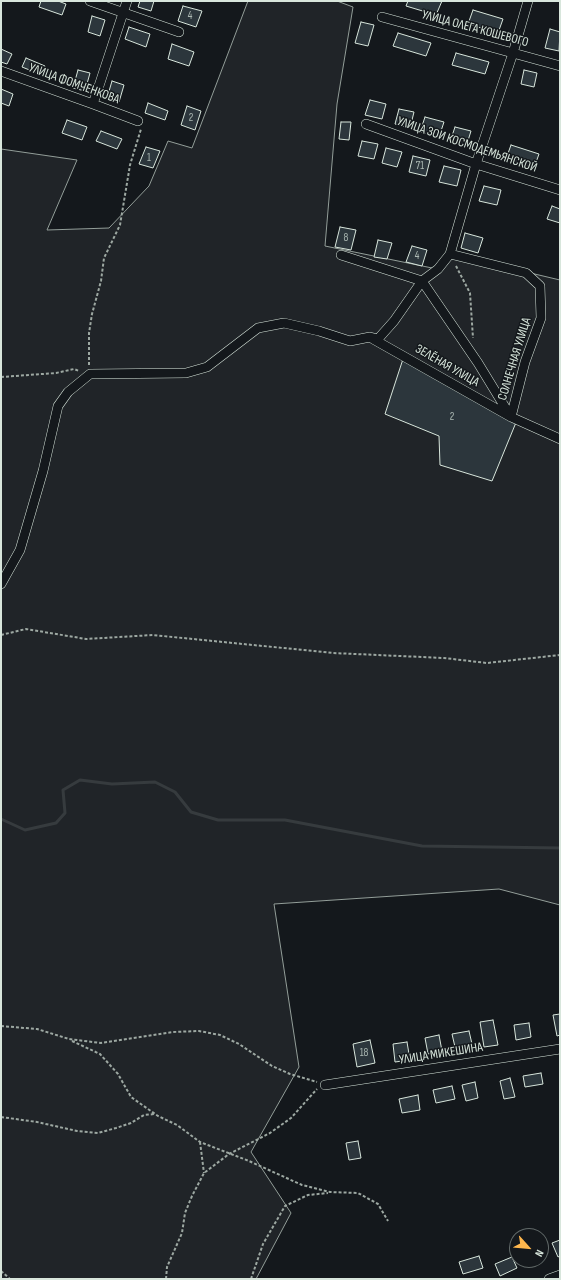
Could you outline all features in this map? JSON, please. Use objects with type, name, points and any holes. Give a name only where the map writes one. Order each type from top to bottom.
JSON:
[{"type":"street","points":[[90,1],[179,32]]},
{"type":"street","points":[[92,104],[127,1]]},
{"type":"street","points":[[1,584],[20,550],[43,471],[58,406],[68,392],[90,374],[186,373],[207,367],[258,328],[284,323],[319,331],[350,341],[370,337],[378,339],[394,321],[422,281],[438,269],[450,254],[476,164],[513,54],[528,1]]},
{"type":"street","name":"УЛИЦА ОЛЕГА КОШЕВОГО","points":[[382,17],[560,66]]},
{"type":"street","name":"УЛИЦА ФОМЧЕНКОВА","points":[[1,71],[138,121]]},
{"type":"street","name":"УЛИЦА ЗОИ КОСМОДЕМЬЯНСКОЙ","points":[[366,124],[476,164],[560,190]]},
{"type":"street","name":"СОЛНЕЧНАЯ УЛИЦА","points":[[450,254],[526,273],[540,286],[541,318],[525,362],[511,417]]},
{"type":"street","points":[[342,255],[422,281],[478,363],[511,417]]},
{"type":"street","name":"ЗЕЛЁНАЯ УЛИЦА","points":[[370,337],[511,417],[560,439]]},
{"type":"street","name":"УЛИЦА МИКЕШИНА","points":[[325,1085],[560,1048]]},
{"type":"street","points":[[549,1279],[560,1275]]},
{"type":"path","points":[[1,377],[56,374],[74,369],[90,374],[89,334],[92,314],[101,281],[104,258],[120,225],[130,165],[139,140],[142,126],[138,121]]},
{"type":"path","points":[[450,254],[470,293],[473,342]]},
{"type":"path","points":[[1,635],[26,629],[86,639],[153,635],[333,653],[444,658],[487,663],[560,655]]},
{"type":"path","points":[[1,1026],[37,1029],[69,1039],[100,1054],[118,1074],[132,1097],[200,1142],[302,1185],[330,1192]]},
{"type":"path","points":[[69,1039],[101,1043],[173,1032],[199,1031],[213,1033],[239,1044],[272,1066],[290,1074],[325,1085]]},
{"type":"path","points":[[166,1279],[168,1267],[182,1233],[185,1213],[204,1173],[229,1154],[270,1133],[286,1122],[304,1105],[319,1087],[325,1085]]},
{"type":"path","points":[[1,1117],[37,1122],[77,1131],[98,1133],[131,1123],[144,1115],[157,1114]]},
{"type":"path","points":[[200,1142],[204,1173]]},
{"type":"path","points":[[251,1279],[263,1244],[285,1206],[308,1195],[330,1192],[358,1193],[378,1204],[388,1221]]},
{"type":"path","points":[[1,1271],[10,1279]]},
{"type":"shaded area","points":[[248,1],[337,1],[353,7],[337,104],[325,246],[437,269],[450,254],[560,280],[560,905],[499,889],[274,904],[299,1067],[251,1152],[291,1213],[256,1279],[1,1279],[1,149],[77,160],[47,230],[109,228],[149,186],[168,141],[192,148]]},
{"type":"building","points":[[41,1],[58,1],[66,4],[62,15],[39,7]]},
{"type":"building","points":[[140,1],[154,1],[151,11],[138,7]]},
{"type":"building","points":[[408,1],[442,1],[436,15],[406,6]]},
{"type":"building","points":[[183,6],[202,11],[196,27],[178,21]]},
{"type":"building","points":[[473,10],[503,19],[498,33],[468,24]]},
{"type":"building","points":[[92,16],[105,20],[100,36],[88,32]]},
{"type":"building","points":[[361,22],[374,25],[368,46],[355,43]]},
{"type":"building","points":[[129,27],[150,34],[146,47],[125,39]]},
{"type":"building","points":[[550,29],[560,32],[559,51],[545,48]]},
{"type":"building","points":[[398,33],[431,43],[426,56],[393,46]]},
{"type":"building","points":[[172,44],[194,52],[189,66],[168,59]]},
{"type":"building","points":[[1,49],[12,54],[7,64],[1,62]]},
{"type":"building","points":[[456,53],[489,62],[485,74],[452,65]]},
{"type":"building","points":[[26,58],[45,66],[42,75],[22,67]]},
{"type":"building","points":[[78,70],[90,73],[85,91],[73,88]]},
{"type":"building","points":[[524,70],[537,73],[534,87],[521,84]]},
{"type":"building","points":[[112,81],[124,85],[119,102],[107,98]]},
{"type":"building","points":[[1,89],[13,94],[9,106],[1,103]]},
{"type":"building","points":[[370,100],[386,104],[382,119],[365,115]]},
{"type":"building","points":[[148,103],[168,111],[165,120],[145,113]]},
{"type":"building","points":[[187,106],[201,111],[195,130],[181,125]]},
{"type":"building","points":[[399,109],[414,112],[410,128],[395,124]]},
{"type":"building","points":[[425,117],[444,122],[439,137],[420,132]]},
{"type":"building","points":[[67,120],[87,127],[82,140],[62,133]]},
{"type":"building","points":[[341,122],[351,122],[349,140],[339,139]]},
{"type":"building","points":[[455,127],[471,131],[466,147],[450,142]]},
{"type":"building","points":[[101,131],[122,139],[117,149],[96,141]]},
{"type":"building","points":[[362,141],[378,144],[374,159],[358,156]]},
{"type":"building","points":[[511,145],[539,154],[534,168],[506,159]]},
{"type":"building","points":[[146,147],[160,151],[153,168],[139,164]]},
{"type":"building","points":[[386,148],[402,152],[397,167],[382,163]]},
{"type":"building","points":[[413,156],[430,160],[426,176],[409,172]]},
{"type":"building","points":[[444,166],[461,170],[457,186],[439,182]]},
{"type":"building","points":[[484,186],[501,190],[497,205],[479,201]]},
{"type":"building","points":[[552,206],[560,209],[560,223],[547,219]]},
{"type":"building","points":[[340,227],[356,230],[351,250],[335,247]]},
{"type":"building","points":[[465,233],[483,238],[478,253],[461,248]]},
{"type":"building","points":[[378,240],[392,243],[387,259],[374,257]]},
{"type":"building","points":[[412,246],[427,250],[422,266],[406,262]]},
{"type":"building","points":[[404,356],[517,420],[492,481],[440,465],[439,436],[385,414]]},
{"type":"building","points":[[560,1014],[560,1035],[557,1036],[553,1015]]},
{"type":"building","points":[[493,1020],[498,1045],[484,1047],[480,1022]]},
{"type":"building","points":[[529,1023],[531,1037],[516,1040],[514,1025]]},
{"type":"building","points":[[469,1031],[472,1044],[455,1047],[452,1034]]},
{"type":"building","points":[[439,1035],[442,1051],[428,1054],[425,1038]]},
{"type":"building","points":[[370,1040],[375,1063],[357,1067],[353,1044]]},
{"type":"building","points":[[407,1042],[410,1060],[395,1062],[393,1044]]},
{"type":"building","points":[[541,1073],[543,1084],[525,1087],[523,1076]]},
{"type":"building","points":[[510,1078],[515,1097],[504,1099],[500,1081]]},
{"type":"building","points":[[475,1082],[478,1098],[466,1101],[462,1085]]},
{"type":"building","points":[[452,1086],[455,1099],[436,1103],[433,1090]]},
{"type":"building","points":[[418,1095],[420,1110],[402,1113],[399,1099]]},
{"type":"building","points":[[358,1141],[361,1158],[349,1160],[346,1143]]},
{"type":"building","points":[[560,1240],[560,1256],[558,1257],[552,1243]]},
{"type":"building","points":[[479,1256],[483,1268],[463,1274],[459,1262]]},
{"type":"building","points":[[509,1258],[509,1268],[517,1268],[500,1276],[495,1264]]},
{"type":"waterway","points":[[1,819],[25,830],[56,823],[65,813],[63,790],[80,780],[112,784],[155,782],[175,792],[191,812],[218,820],[285,820],[422,846],[560,848]]}]
